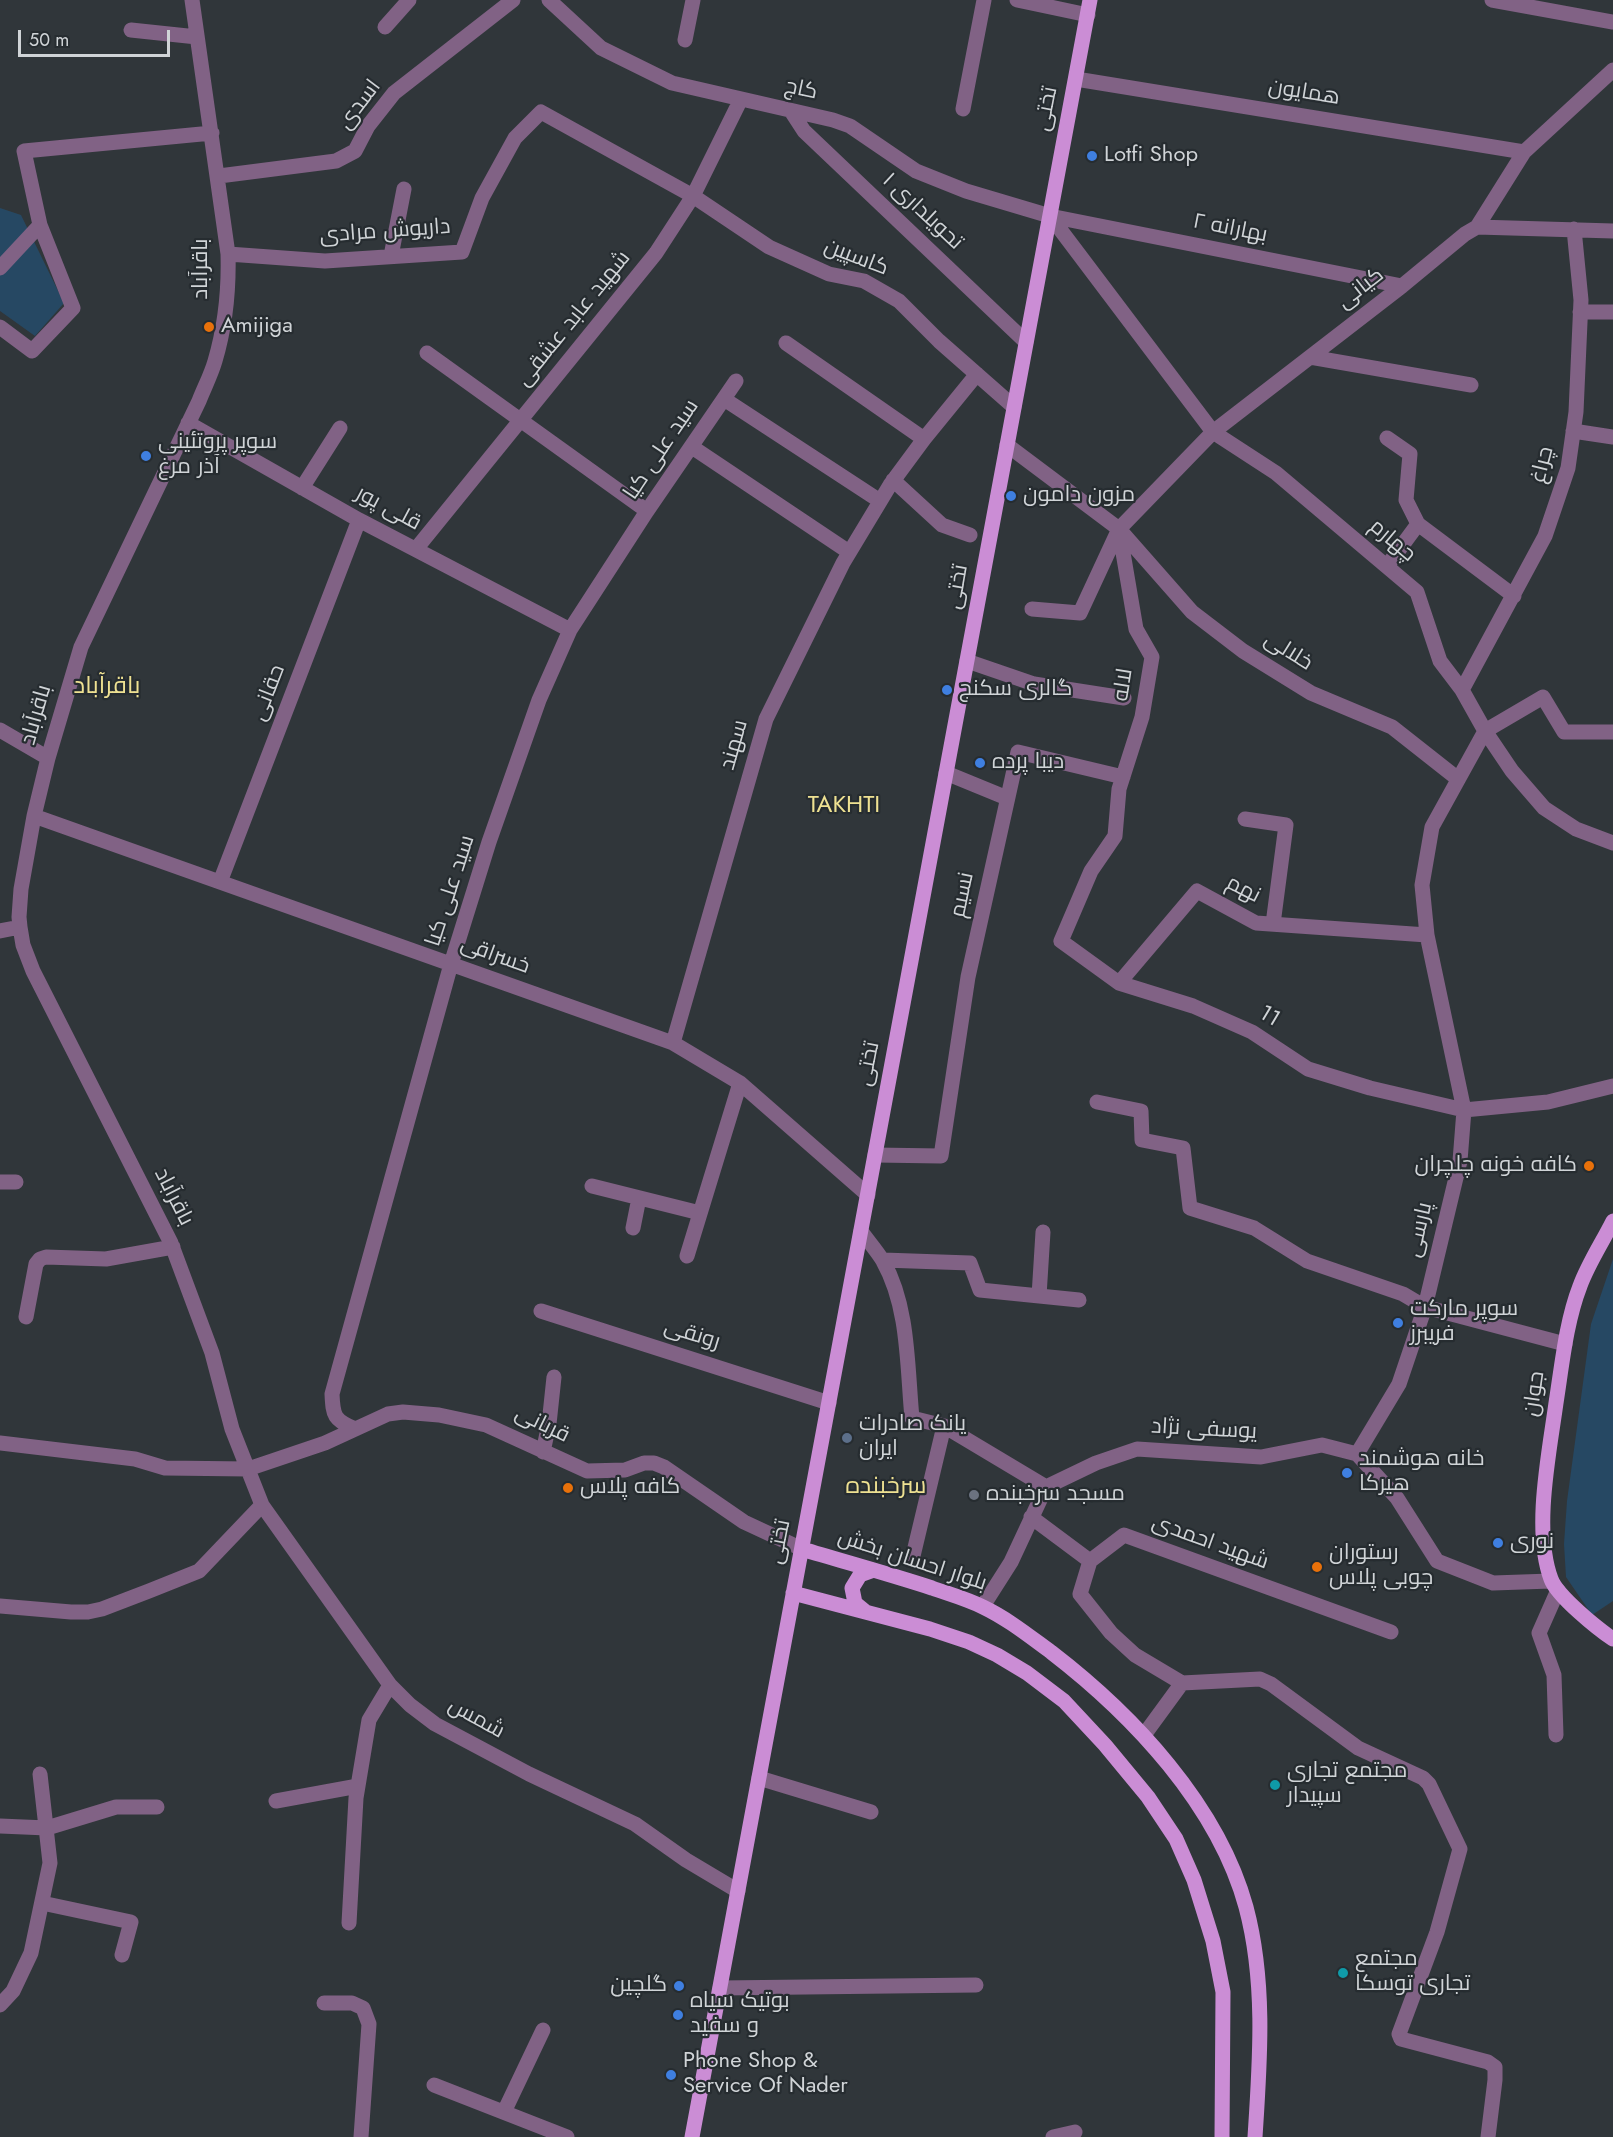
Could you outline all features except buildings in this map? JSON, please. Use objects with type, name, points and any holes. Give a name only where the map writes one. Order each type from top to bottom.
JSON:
[{"type":"main road","name":"تختی","points":[[692,2137],[1089,7]]},
{"type":"main road","name":"جوان","points":[[1555,1585],[1543,1545],[1544,1503],[1565,1344],[1579,1287],[1613,1221]]},
{"type":"main road","name":"بلوار احسان بخش","points":[[802,1549],[956,1595],[1003,1617],[1089,1681],[1144,1735],[1173,1770],[1211,1825],[1232,1868],[1246,1907],[1256,1959],[1261,2056],[1255,2137]]},
{"type":"main road","points":[[867,1613],[855,1604],[852,1588],[860,1575],[874,1570]]},
{"type":"main road","points":[[1555,1585],[1576,1609],[1613,1640]]},
{"type":"main road","points":[[794,1593],[930,1629],[969,1642],[1027,1673],[1064,1701],[1105,1744],[1148,1797],[1176,1839],[1194,1880],[1214,1941],[1223,1992],[1222,2137]]},
{"type":"street","name":"باقرآباد","points":[[192,0],[219,177],[228,254],[229,280],[215,362],[81,647],[48,758],[34,816],[21,889],[19,917],[23,945],[33,971],[173,1247],[212,1353],[232,1429],[262,1505]]},
{"type":"street","points":[[385,27],[409,0]]},
{"type":"street","name":"اسدی","points":[[219,177],[336,161],[355,151],[368,126],[394,93],[513,0]]},
{"type":"street","name":"کاج","points":[[549,0],[601,48],[672,83],[833,120],[850,126],[916,171],[966,191],[1050,216]]},
{"type":"street","points":[[686,40],[693,0]]},
{"type":"street","points":[[963,109],[984,0]]},
{"type":"street","points":[[1017,0],[1089,7]]},
{"type":"street","points":[[1492,0],[1613,22]]},
{"type":"street","points":[[130,30],[197,37]]},
{"type":"street","name":"کیانی","points":[[1032,609],[1080,613],[1119,529],[1213,432],[1402,286],[1465,234],[1477,227],[1524,152],[1613,70]]},
{"type":"street","name":"همایون","points":[[1076,79],[1524,152]]},
{"type":"street","name":"شهید عابد عشقی","points":[[416,549],[656,253],[693,196],[741,99]]},
{"type":"street","name":"تحویلداری ۱","points":[[791,111],[804,130],[1026,342]]},
{"type":"street","name":"داریوش مرادی","points":[[228,254],[325,261],[462,252],[482,198],[515,138],[542,112],[693,196]]},
{"type":"street","points":[[0,327],[32,351],[73,308],[40,225],[24,151],[212,133]]},
{"type":"street","points":[[391,256],[404,189]]},
{"type":"street","name":"کاسپین","points":[[693,196],[769,247],[829,274],[864,281],[899,300],[939,341],[1014,407]]},
{"type":"street","name":"بهارانه ۲","points":[[1050,216],[1402,286]]},
{"type":"street","name":"چهارم","points":[[1050,216],[1213,432],[1276,473],[1417,592],[1440,661],[1462,690],[1512,771],[1544,808],[1576,829],[1611,842]]},
{"type":"street","points":[[0,268],[40,225]]},
{"type":"street","points":[[1477,227],[1613,231]]},
{"type":"street","name":"چراغ","points":[[1462,690],[1545,536],[1568,468],[1576,412],[1580,312],[1574,230]]},
{"type":"street","points":[[1580,312],[1613,312]]},
{"type":"street","points":[[786,343],[924,439]]},
{"type":"street","points":[[427,353],[647,511]]},
{"type":"street","points":[[1310,357],[1471,385]]},
{"type":"street","name":"سهند","points":[[673,1043],[766,719],[849,552],[880,501],[924,439],[977,375]]},
{"type":"street","name":"سید علی کیا","points":[[355,1429],[340,1423],[333,1413],[332,1394],[451,964],[489,842],[539,700],[570,630],[647,511],[736,381]]},
{"type":"street","name":"سید علی کیا","points":[[724,399],[880,501]]},
{"type":"street","name":"قلی پور","points":[[188,423],[359,520],[570,630]]},
{"type":"street","points":[[302,488],[340,428]]},
{"type":"street","points":[[1573,431],[1613,437]]},
{"type":"street","points":[[1387,438],[1410,454],[1406,500],[1419,524],[1514,596]]},
{"type":"street","points":[[1007,445],[1119,529]]},
{"type":"street","points":[[692,447],[849,552]]},
{"type":"street","points":[[893,480],[942,525],[970,536]]},
{"type":"street","name":"حقانی","points":[[220,882],[359,520]]},
{"type":"street","points":[[1387,566],[1419,524]]},
{"type":"street","name":"لاله","points":[[1061,941],[1091,871],[1115,836],[1119,789],[1142,717],[1152,657],[1136,629],[1119,529]]},
{"type":"street","name":"خلالی","points":[[1119,529],[1192,612],[1235,644],[1311,693],[1392,727],[1458,779]]},
{"type":"street","points":[[967,661],[1034,684],[1124,698]]},
{"type":"street","points":[[1485,730],[1543,697],[1564,732],[1613,732]]},
{"type":"street","points":[[0,730],[48,758]]},
{"type":"street","name":"پارسی","points":[[1357,1454],[1399,1384],[1425,1307],[1460,1161],[1464,1110],[1427,935],[1422,885],[1432,827],[1485,730]]},
{"type":"street","name":"نسیم","points":[[875,1155],[941,1156],[968,977],[1018,752],[1123,777]]},
{"type":"street","points":[[946,773],[1007,798]]},
{"type":"street","name":"خسراقی","points":[[34,816],[673,1043],[741,1083],[867,1195]]},
{"type":"street","points":[[1245,819],[1286,825],[1273,924]]},
{"type":"street","name":"نهم","points":[[1119,983],[1197,891],[1256,922],[1427,935]]},
{"type":"street","points":[[0,931],[20,927]]},
{"type":"street","name":"11","points":[[1061,941],[1119,983],[1193,1006],[1252,1032],[1308,1069],[1370,1088],[1464,1110],[1548,1102],[1613,1086]]},
{"type":"street","points":[[687,1256],[741,1083]]},
{"type":"street","points":[[1097,1102],[1141,1111],[1142,1140],[1183,1148],[1190,1208],[1254,1228],[1307,1261],[1403,1294],[1425,1307],[1565,1344]]},
{"type":"street","points":[[0,1182],[16,1182]]},
{"type":"street","points":[[592,1186],[700,1213]]},
{"type":"street","points":[[633,1228],[639,1198]]},
{"type":"street","points":[[861,1231],[882,1260],[894,1283],[904,1329],[912,1418],[944,1426],[1046,1487],[1030,1517],[1011,1562],[982,1606]]},
{"type":"street","points":[[1039,1296],[1042,1232]]},
{"type":"street","points":[[26,1317],[36,1264],[40,1259],[45,1257],[106,1259],[173,1247]]},
{"type":"street","points":[[882,1260],[970,1263],[980,1290],[1079,1300]]},
{"type":"street","name":"رونقی","points":[[542,1311],[829,1403]]},
{"type":"street","points":[[543,1452],[549,1424],[554,1377]]},
{"type":"street","name":"قربانی","points":[[0,1443],[135,1459],[165,1468],[248,1469],[325,1443],[388,1414],[403,1412],[439,1415],[486,1425],[587,1471],[625,1470],[644,1463],[654,1463],[664,1467],[744,1522],[802,1549]]},
{"type":"street","points":[[913,1556],[944,1426]]},
{"type":"street","name":"یوسفی نژاد","points":[[1046,1487],[1096,1463],[1137,1449],[1261,1457],[1322,1445],[1357,1454]]},
{"type":"street","points":[[1357,1454],[1397,1498],[1437,1561],[1493,1582],[1555,1585],[1539,1633],[1554,1675],[1556,1735]]},
{"type":"street","points":[[0,1606],[71,1612],[102,1609],[200,1571],[262,1505]]},
{"type":"street","name":"شمس","points":[[262,1505],[390,1685],[410,1705],[435,1724],[529,1774],[635,1824],[686,1860],[738,1891]]},
{"type":"street","points":[[1030,1517],[1090,1561],[1080,1594],[1111,1633],[1135,1654],[1182,1683],[1260,1679],[1271,1684],[1358,1748],[1415,1773],[1429,1784],[1460,1849],[1437,1932],[1399,2034],[1401,2039],[1488,2062],[1495,2067],[1488,2137]]},
{"type":"street","name":"شهید احمدی","points":[[1090,1561],[1124,1535],[1390,1632]]},
{"type":"street","points":[[1144,1735],[1182,1683]]},
{"type":"street","points":[[349,1923],[358,1786],[369,1720],[390,1685]]},
{"type":"street","points":[[0,2005],[13,1991],[31,1953],[50,1863],[40,1774]]},
{"type":"street","points":[[759,1778],[871,1812]]},
{"type":"street","points":[[276,1801],[358,1786]]},
{"type":"street","points":[[0,1826],[47,1828],[116,1807],[157,1807]]},
{"type":"street","points":[[42,1903],[131,1922],[123,1955]]},
{"type":"street","points":[[720,1988],[976,1986]]},
{"type":"street","points":[[324,2003],[352,2003],[363,2008],[369,2024],[361,2137]]},
{"type":"street","points":[[504,2112],[543,2030]]},
{"type":"street","points":[[435,2085],[567,2137]]},
{"type":"street","points":[[1053,2137],[1075,2132]]},
{"type":"shaded area","points":[[0,208],[21,215],[64,303],[35,336],[0,311]]},
{"type":"shaded area","points":[[1613,1259],[1613,1601],[1592,1615],[1566,1577],[1564,1544],[1567,1501],[1591,1324]]},
{"type":"place","name":"Lotfi Shop","points":[[1092,156]]},
{"type":"place","name":"Amijiga","points":[[209,327]]},
{"type":"place","name":"سوپر پروتئینی آذر مرغ","points":[[146,456]]},
{"type":"place","name":"مزون دامون","points":[[1011,496]]},
{"type":"place","name":"گالری سکنج","points":[[947,690]]},
{"type":"place","name":"دیبا پرده","points":[[980,763]]},
{"type":"place","name":"کافه خونه چلچران","points":[[1589,1166]]},
{"type":"place","name":"سوپر مارکت فریبرز","points":[[1398,1323]]},
{"type":"place","name":"یانک صادرات ایران","points":[[847,1438]]},
{"type":"place","name":"خانه هوشمند هیرکا","points":[[1347,1473]]},
{"type":"place","name":"کافه پلاس","points":[[568,1488]]},
{"type":"place","name":"مسجد سرخبنده","points":[[974,1495]]},
{"type":"place","name":"نوری","points":[[1498,1543]]},
{"type":"place","name":"رستوران چوبی پلاس","points":[[1317,1567]]},
{"type":"place","name":"مجتمع تجاری سپیدار","points":[[1275,1785]]},
{"type":"place","name":"مجتمع تجاری توسکا","points":[[1343,1973]]},
{"type":"place","name":"گلچین","points":[[679,1986]]},
{"type":"place","name":"بوتیک سیاه و سفید","points":[[678,2015]]},
{"type":"place","name":"Phone Shop & Service Of Nader","points":[[671,2075]]},
{"type":"district","name":"باقرآباد","points":[[107,687]]},
{"type":"district","name":"TAKHTI","points":[[844,806]]},
{"type":"district","name":"سرخبنده","points":[[886,1487]]}]
